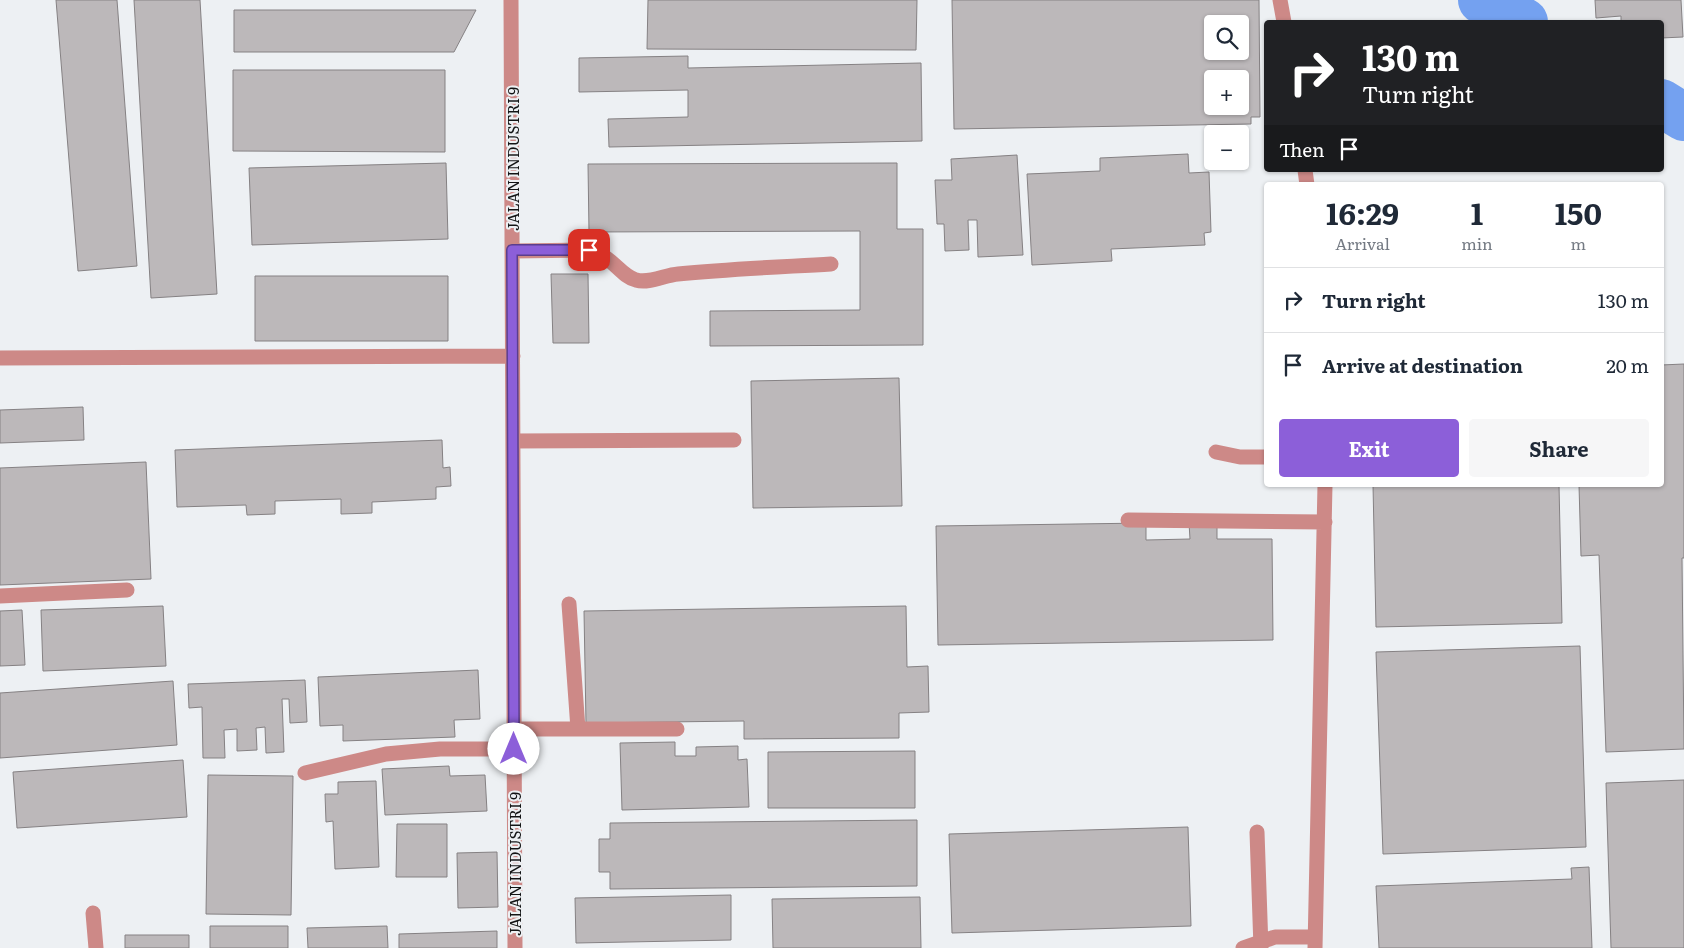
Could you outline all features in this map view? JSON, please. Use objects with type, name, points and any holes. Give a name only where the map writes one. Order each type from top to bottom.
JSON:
[{"type":"street","name":"JALAN INDUSTRI 9","points":[[511,0],[514,948]]},
{"type":"street","points":[[1280,0],[1284,20]]},
{"type":"street","points":[[512,250],[595,251],[610,258],[628,276],[635,280],[644,281],[676,274],[831,264]]},
{"type":"street","points":[[0,358],[513,356]]},
{"type":"street","points":[[513,441],[734,440]]},
{"type":"street","points":[[1216,452],[1240,457],[1264,457]]},
{"type":"street","points":[[1243,948],[1261,945],[1275,937],[1315,942],[1320,808],[1325,487]]},
{"type":"street","points":[[1128,520],[1325,522]]},
{"type":"street","points":[[0,596],[127,590]]},
{"type":"street","points":[[569,604],[578,729]]},
{"type":"street","points":[[514,729],[677,729]]},
{"type":"street","points":[[305,773],[386,754],[440,749],[514,749]]},
{"type":"street","points":[[1257,832],[1261,945]]},
{"type":"street","points":[[92,913],[96,948]]},
{"type":"building","points":[[56,0],[117,0],[137,266],[78,271]]},
{"type":"building","points":[[134,0],[200,0],[217,294],[151,298]]},
{"type":"building","points":[[648,0],[917,0],[916,50],[647,49]]},
{"type":"building","points":[[952,0],[1259,0],[1260,117],[1251,117],[1251,124],[954,129]]},
{"type":"building","points":[[1595,0],[1681,0],[1683,37],[1664,38],[1664,20],[1621,20],[1621,16],[1596,18]]},
{"type":"building","points":[[234,10],[476,10],[454,52],[234,52]]},
{"type":"building","points":[[688,56],[688,68],[921,63],[922,141],[609,147],[608,119],[688,117],[688,90],[579,92],[579,58]]},
{"type":"building","points":[[233,70],[445,70],[445,152],[233,151]]},
{"type":"building","points":[[1188,154],[1189,173],[1209,172],[1211,232],[1204,233],[1205,245],[1111,249],[1112,261],[1032,265],[1027,174],[1100,171],[1100,158]]},
{"type":"building","points":[[1017,155],[1023,255],[978,257],[977,220],[968,220],[969,250],[945,251],[944,224],[937,224],[935,180],[952,180],[951,159]]},
{"type":"building","points":[[446,163],[448,239],[252,245],[249,168]]},
{"type":"building","points":[[897,163],[897,229],[923,229],[923,345],[710,346],[710,311],[860,310],[860,231],[589,232],[588,164]]},
{"type":"building","points":[[551,274],[588,274],[589,343],[553,343]]},
{"type":"building","points":[[255,276],[448,276],[448,341],[255,341]]},
{"type":"building","points":[[1684,364],[1684,558],[1682,558],[1684,749],[1606,752],[1599,555],[1581,556],[1579,487],[1664,487],[1664,365]]},
{"type":"building","points":[[899,378],[902,506],[753,508],[751,381]]},
{"type":"building","points":[[83,407],[84,440],[0,443],[0,410]]},
{"type":"building","points":[[442,440],[443,468],[450,467],[451,486],[436,487],[436,499],[372,502],[372,513],[341,514],[341,499],[275,501],[275,514],[247,515],[246,505],[177,507],[175,450]]},
{"type":"building","points":[[146,462],[151,579],[0,585],[0,468]]},
{"type":"building","points":[[1373,487],[1559,487],[1562,623],[1376,627]]},
{"type":"building","points":[[1217,522],[1217,539],[1272,539],[1273,640],[938,645],[936,526],[1146,523],[1146,540],[1190,539],[1189,523]]},
{"type":"building","points":[[163,606],[166,666],[43,671],[41,610]]},
{"type":"building","points":[[906,606],[907,667],[928,666],[929,712],[899,713],[899,738],[744,739],[744,721],[586,723],[584,611]]},
{"type":"building","points":[[22,610],[25,665],[0,666],[0,611]]},
{"type":"building","points":[[1580,646],[1586,847],[1383,854],[1376,652]]},
{"type":"building","points":[[478,670],[480,719],[454,720],[455,737],[343,741],[343,725],[320,726],[318,677]]},
{"type":"building","points":[[305,680],[307,722],[290,723],[289,699],[282,699],[284,752],[266,753],[265,727],[256,728],[257,750],[237,751],[237,729],[224,730],[225,758],[203,758],[202,707],[189,708],[188,684]]},
{"type":"building","points":[[173,681],[177,745],[0,758],[0,693]]},
{"type":"building","points":[[675,742],[675,756],[696,756],[696,747],[738,746],[738,760],[747,759],[749,807],[622,810],[620,743]]},
{"type":"building","points":[[915,751],[915,808],[768,808],[768,752]]},
{"type":"building","points":[[183,760],[187,817],[17,828],[13,772]]},
{"type":"building","points":[[449,766],[450,776],[485,775],[487,811],[385,815],[382,769]]},
{"type":"building","points":[[208,775],[293,776],[291,915],[206,914]]},
{"type":"building","points":[[1684,780],[1684,948],[1611,948],[1606,783]]},
{"type":"building","points":[[376,781],[379,867],[335,869],[333,821],[326,822],[325,794],[338,794],[338,782]]},
{"type":"building","points":[[917,820],[917,886],[610,889],[610,872],[599,872],[599,839],[610,839],[610,823]]},
{"type":"building","points":[[397,824],[447,824],[447,877],[396,877]]},
{"type":"building","points":[[1188,827],[1191,926],[952,933],[949,834]]},
{"type":"building","points":[[497,852],[498,907],[458,908],[457,853]]},
{"type":"building","points":[[1589,867],[1592,948],[1379,948],[1376,886],[1572,879],[1571,868]]},
{"type":"building","points":[[731,895],[731,940],[576,943],[575,898]]},
{"type":"building","points":[[920,897],[921,948],[773,948],[772,899]]},
{"type":"building","points":[[210,926],[288,926],[288,948],[210,948]]},
{"type":"building","points":[[387,926],[388,948],[308,948],[307,928]]},
{"type":"building","points":[[497,931],[497,948],[399,948],[399,934]]},
{"type":"building","points":[[125,935],[189,935],[189,948],[125,948]]},
{"type":"waterway","points":[[1482,0],[1520,20]]},
{"type":"waterway","points":[[1664,105],[1684,117]]},
{"type":"route","points":[[514,749],[512,250],[589,250]]}]
